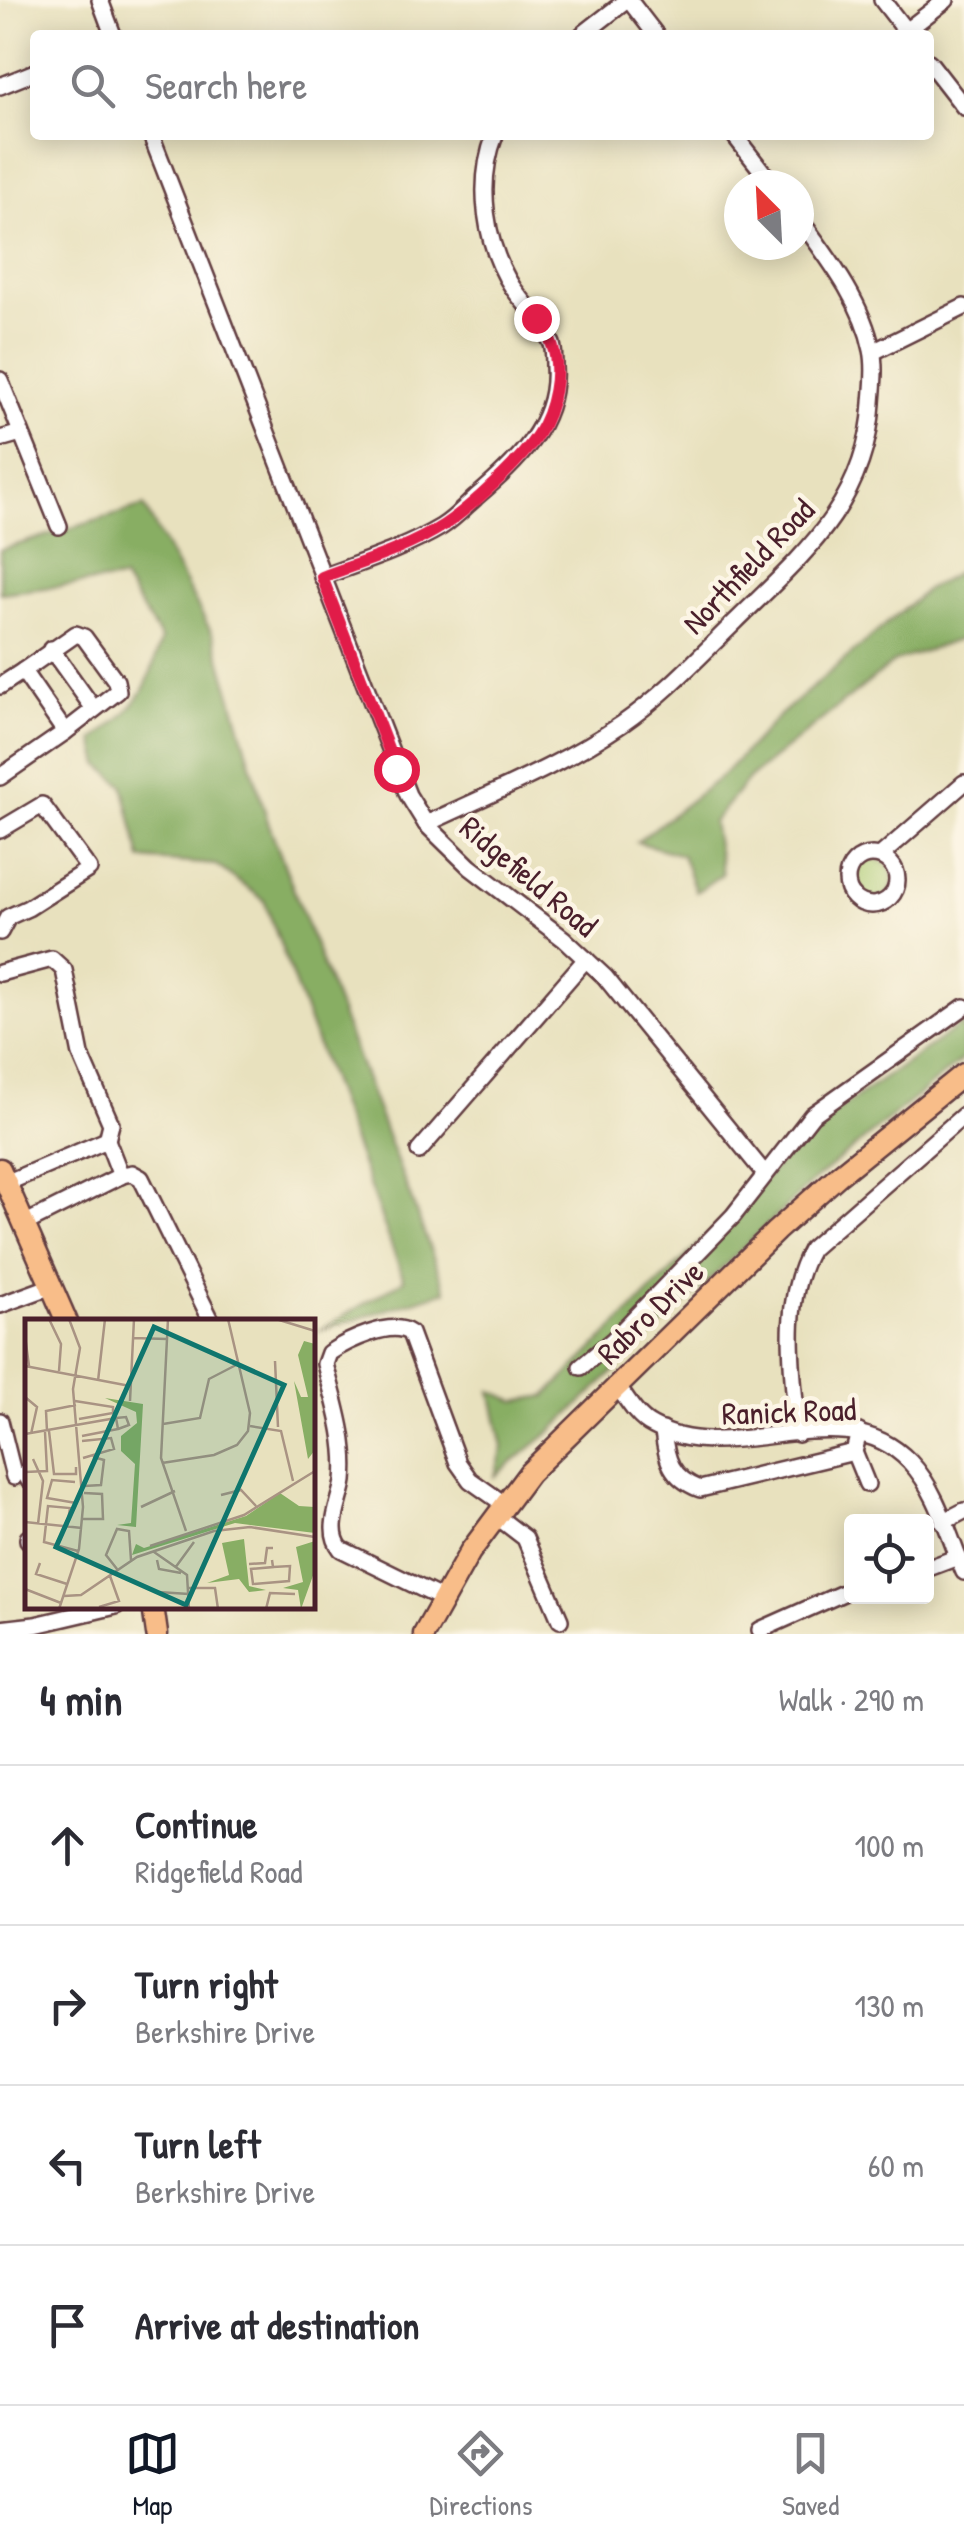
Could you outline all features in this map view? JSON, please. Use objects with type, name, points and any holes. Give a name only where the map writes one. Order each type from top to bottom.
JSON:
[{"type":"main road","name":"Rabro Drive","points":[[424,1634],[499,1510],[540,1462],[776,1231],[839,1175],[962,1079]]},
{"type":"main road","points":[[3,1176],[66,1319]]},
{"type":"main road","points":[[154,1609],[158,1634]]},
{"type":"street","points":[[101,0],[111,30]]},
{"type":"street","points":[[589,30],[628,0],[652,30]]},
{"type":"street","points":[[882,0],[905,30]]},
{"type":"street","points":[[911,30],[946,0]]},
{"type":"street","points":[[934,68],[964,107]]},
{"type":"street","points":[[0,86],[30,74]]},
{"type":"street","name":"Ridgefield Road","points":[[153,140],[396,769],[426,824],[470,867],[605,977],[764,1173]]},
{"type":"street","points":[[322,577],[398,548],[444,525],[496,481],[538,436],[550,409],[556,382],[553,346],[499,264],[490,234],[485,202],[486,168],[494,140]]},
{"type":"street","points":[[738,140],[761,170]]},
{"type":"street","name":"Northfield Road","points":[[426,824],[580,750],[624,723],[660,695],[818,539],[845,501],[860,467],[870,429],[873,352],[857,308],[814,239]]},
{"type":"street","points":[[873,352],[964,307]]},
{"type":"street","points":[[0,380],[59,526]]},
{"type":"street","points":[[0,439],[21,434]]},
{"type":"street","points":[[0,686],[76,634],[84,637],[116,681],[118,691],[0,777]]},
{"type":"street","points":[[51,649],[94,710]]},
{"type":"street","points":[[22,671],[64,732]]},
{"type":"street","points":[[880,856],[964,783]]},
{"type":"street","points":[[0,830],[42,804],[89,868],[8,917],[0,932]]},
{"type":"street","points":[[419,1151],[586,959]]},
{"type":"street","points":[[0,973],[52,960],[64,970],[82,1055],[111,1124],[107,1140],[121,1176]]},
{"type":"street","points":[[580,1367],[613,1340],[732,1216],[812,1115],[964,1006]]},
{"type":"street","points":[[798,1434],[792,1310],[803,1264],[812,1249],[964,1115]]},
{"type":"street","points":[[3,1176],[107,1140]]},
{"type":"street","points":[[24,1224],[132,1173],[141,1178],[211,1319]]},
{"type":"street","points":[[0,1305],[52,1286]]},
{"type":"street","points":[[443,1599],[341,1549],[332,1534],[344,1482],[344,1443],[325,1364],[329,1352],[391,1328],[403,1328],[410,1334],[458,1463],[525,1538],[560,1620]]},
{"type":"street","name":"Ranick Road","points":[[618,1386],[650,1425],[712,1442],[844,1430],[870,1434],[894,1447],[913,1464],[961,1565]]},
{"type":"street","points":[[0,1420],[4,1456],[19,1477]]},
{"type":"street","points":[[663,1430],[672,1471],[682,1482],[700,1489],[854,1452]]},
{"type":"street","points":[[859,1432],[854,1452],[867,1484]]},
{"type":"street","points":[[943,1522],[964,1511]]},
{"type":"street","points":[[934,1568],[961,1565]]},
{"type":"street","points":[[760,1630],[844,1593]]},
{"type":"street","points":[[0,1630],[103,1609]]},
{"type":"green space","points":[[144,506],[214,637],[268,822],[446,1291],[318,1331],[404,1280],[264,900],[216,865],[141,859],[123,785],[100,765],[94,740],[139,697],[161,639],[123,579],[0,593],[0,550]]},
{"type":"green space","points":[[964,569],[964,638],[895,661],[749,778],[713,822],[722,874],[696,892],[682,855],[637,842],[723,775],[779,716],[926,590]]},
{"type":"green space","points":[[872,859],[887,865],[893,880],[887,895],[872,901],[857,895],[851,880],[857,865]]},
{"type":"green space","points":[[964,1023],[964,1058],[813,1181],[553,1430],[495,1476],[503,1447],[491,1391],[516,1401],[546,1396],[821,1122]]},
{"type":"route","points":[[396,769],[322,577],[398,548],[444,525],[496,481],[538,436],[556,382],[553,346],[536,318]]}]
